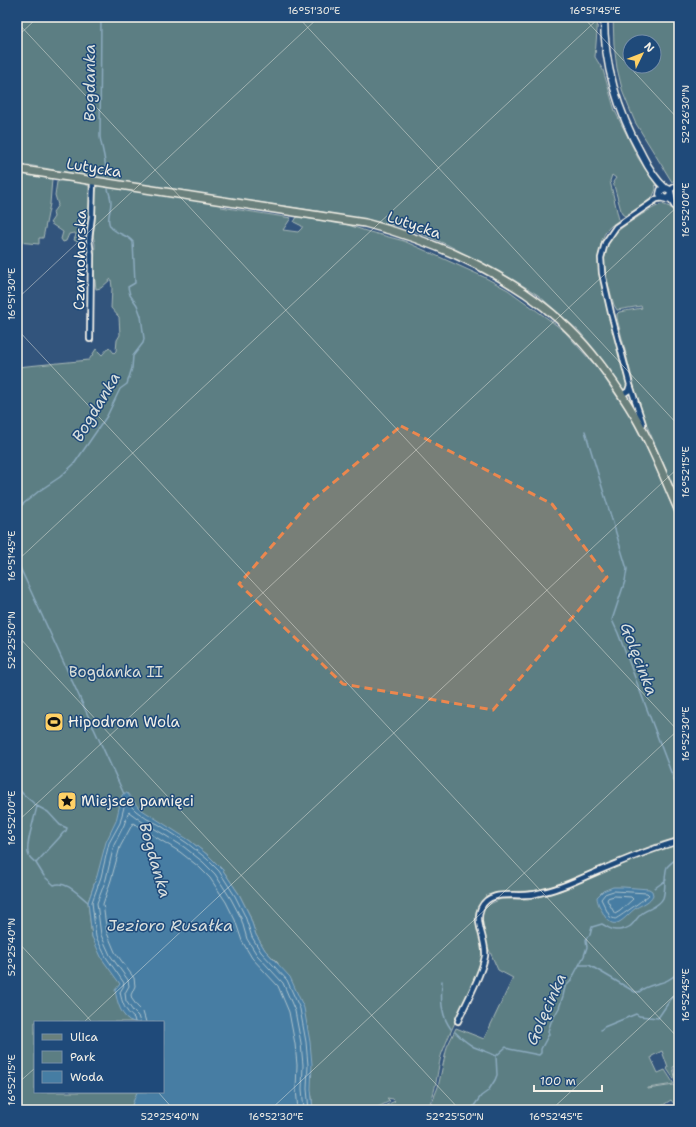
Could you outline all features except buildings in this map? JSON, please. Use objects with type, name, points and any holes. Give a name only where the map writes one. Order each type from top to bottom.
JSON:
[{"type":"main road","name":"Lutycka","points":[[17,169],[361,222],[399,232],[445,250],[496,276],[525,294],[548,311],[584,345],[604,370],[636,418],[650,445],[679,511]]},
{"type":"street","points":[[604,17],[604,38],[607,61],[616,99],[625,122],[639,150],[665,194],[679,212]]},
{"type":"street","name":"Czarnohorska","points":[[90,339],[92,255],[89,239],[92,215],[93,181]]},
{"type":"street","points":[[650,445],[630,385],[602,273],[601,258],[605,243],[613,230],[624,220],[679,184]]},
{"type":"street","points":[[622,395],[628,391],[630,385]]},
{"type":"street","points":[[458,1020],[477,980],[485,956],[479,918],[482,907],[487,900],[504,894],[524,895],[548,891],[656,848],[679,841]]},
{"type":"highlighted area","points":[[401,426],[552,504],[607,577],[493,710],[343,684],[239,584],[309,503]]},
{"type":"green space","points":[[17,17],[598,17],[595,57],[603,70],[615,111],[638,158],[655,183],[656,189],[653,196],[642,206],[625,216],[622,214],[613,182],[616,178],[612,175],[610,181],[619,220],[604,234],[600,249],[599,270],[628,387],[624,390],[579,331],[538,295],[514,280],[448,245],[405,227],[317,211],[103,179],[17,163]]},
{"type":"green space","points":[[613,17],[679,17],[679,176],[672,182],[635,122],[623,93],[617,68]]},
{"type":"green space","points":[[17,173],[52,179],[50,204],[43,238],[39,238],[39,244],[17,242]]},
{"type":"green space","points":[[57,182],[80,183],[88,185],[91,188],[90,228],[86,228],[83,225],[80,232],[80,241],[78,242],[74,240],[76,235],[75,233],[69,234],[66,241],[63,242],[61,239],[63,232],[50,223],[54,217],[53,212],[58,205],[55,195]]},
{"type":"green space","name":"Bogdanka II","points":[[98,184],[221,205],[221,207],[291,218],[283,230],[298,232],[302,226],[294,222],[297,217],[345,224],[404,241],[484,277],[508,290],[565,332],[599,370],[630,416],[654,463],[679,523],[679,837],[645,848],[560,884],[536,890],[504,892],[490,896],[484,900],[479,906],[477,913],[478,927],[483,948],[480,967],[442,1053],[432,1099],[429,1106],[425,1110],[376,1110],[395,1101],[387,1098],[390,1101],[372,1110],[313,1110],[312,1097],[278,963],[265,950],[256,935],[249,914],[239,894],[222,869],[189,840],[97,876],[88,902],[92,937],[116,976],[120,984],[118,988],[136,1021],[34,1021],[34,1093],[143,1093],[140,1110],[17,1109],[17,367],[89,360],[96,349],[102,355],[109,347],[114,353],[116,351],[117,340],[120,335],[119,317],[111,308],[111,279],[101,288],[96,289],[94,271],[95,244],[93,235],[95,221],[95,194]]},
{"type":"green space","points":[[662,204],[670,207],[679,220],[679,499],[640,410],[617,318],[617,314],[619,312],[642,308],[641,306],[617,310],[614,305],[604,262],[607,247],[617,232],[628,223]]},
{"type":"green space","points":[[679,843],[679,1065],[673,1067],[676,1082],[667,1069],[668,1068],[662,1051],[652,1056],[651,1058],[658,1073],[665,1070],[674,1084],[648,1089],[674,1085],[679,1092],[679,1103],[675,1105],[671,1100],[660,1107],[662,1110],[429,1110],[438,1087],[447,1047],[456,1028],[484,1039],[513,978],[498,970],[487,945],[482,924],[482,917],[485,908],[501,899],[528,899],[551,894],[658,849]]},
{"type":"water","name":"Jezioro Rusałka","points":[[127,793],[139,808],[189,840],[222,869],[239,894],[249,914],[256,935],[265,950],[290,977],[304,1008],[310,1042],[313,1110],[130,1110],[137,1093],[164,1093],[164,1021],[132,1021],[126,1017],[120,1009],[115,990],[120,984],[102,959],[92,937],[88,902],[106,842],[116,821],[122,795]]},
{"type":"water","points":[[613,887],[649,889],[652,891],[653,895],[648,901],[636,908],[620,922],[612,923],[604,915],[598,904],[597,897],[603,891]]},
{"type":"waterway","name":"Bogdanka","points":[[101,17],[100,137],[105,159],[106,173]]},
{"type":"waterway","name":"Bogdanka","points":[[17,509],[39,491],[60,477],[74,464],[107,416],[120,389],[127,384],[132,368],[133,356],[143,343],[144,339],[141,316],[137,305],[130,295],[128,287],[135,283],[133,242],[129,238],[114,230],[109,224],[111,202],[108,189]]},
{"type":"waterway","name":"Golęcinka","points":[[585,431],[627,569],[625,581],[612,620],[677,788],[679,800]]},
{"type":"waterway","name":"Bogdanka","points":[[17,561],[124,794]]},
{"type":"waterway","points":[[17,787],[37,806],[28,846],[29,856],[36,863]]},
{"type":"waterway","points":[[37,806],[48,812],[60,825],[67,828],[66,831],[36,863],[44,876]]},
{"type":"waterway","name":"Golęcinka","points":[[471,1110],[481,1096],[488,1091],[495,1080],[497,1075],[496,1056],[506,1047],[509,1049],[539,1055],[541,1053],[541,1049],[549,1034],[548,1031],[551,1022],[559,1008],[565,987],[570,982],[584,956],[587,947],[586,940],[590,935],[592,927],[602,924],[614,930],[627,928],[632,925],[641,914],[659,904],[664,895],[667,867],[679,857]]},
{"type":"waterway","points":[[46,878],[54,885],[59,884],[68,886],[88,902]]},
{"type":"waterway","points":[[655,888],[666,880]]},
{"type":"waterway","points":[[579,965],[589,965],[635,992],[639,992],[648,986],[664,982],[679,971]]},
{"type":"waterway","points":[[442,981],[443,1012],[451,1029]]},
{"type":"waterway","points":[[601,1030],[604,1027],[636,1014],[639,1016],[658,1018],[673,996],[679,996]]},
{"type":"waterway","points":[[455,1032],[474,1047],[496,1056]]},
{"type":"place","name":"Hipodrom Wola","points":[[54,722]]},
{"type":"place","name":"Miejsce pamięci","points":[[67,801]]}]
